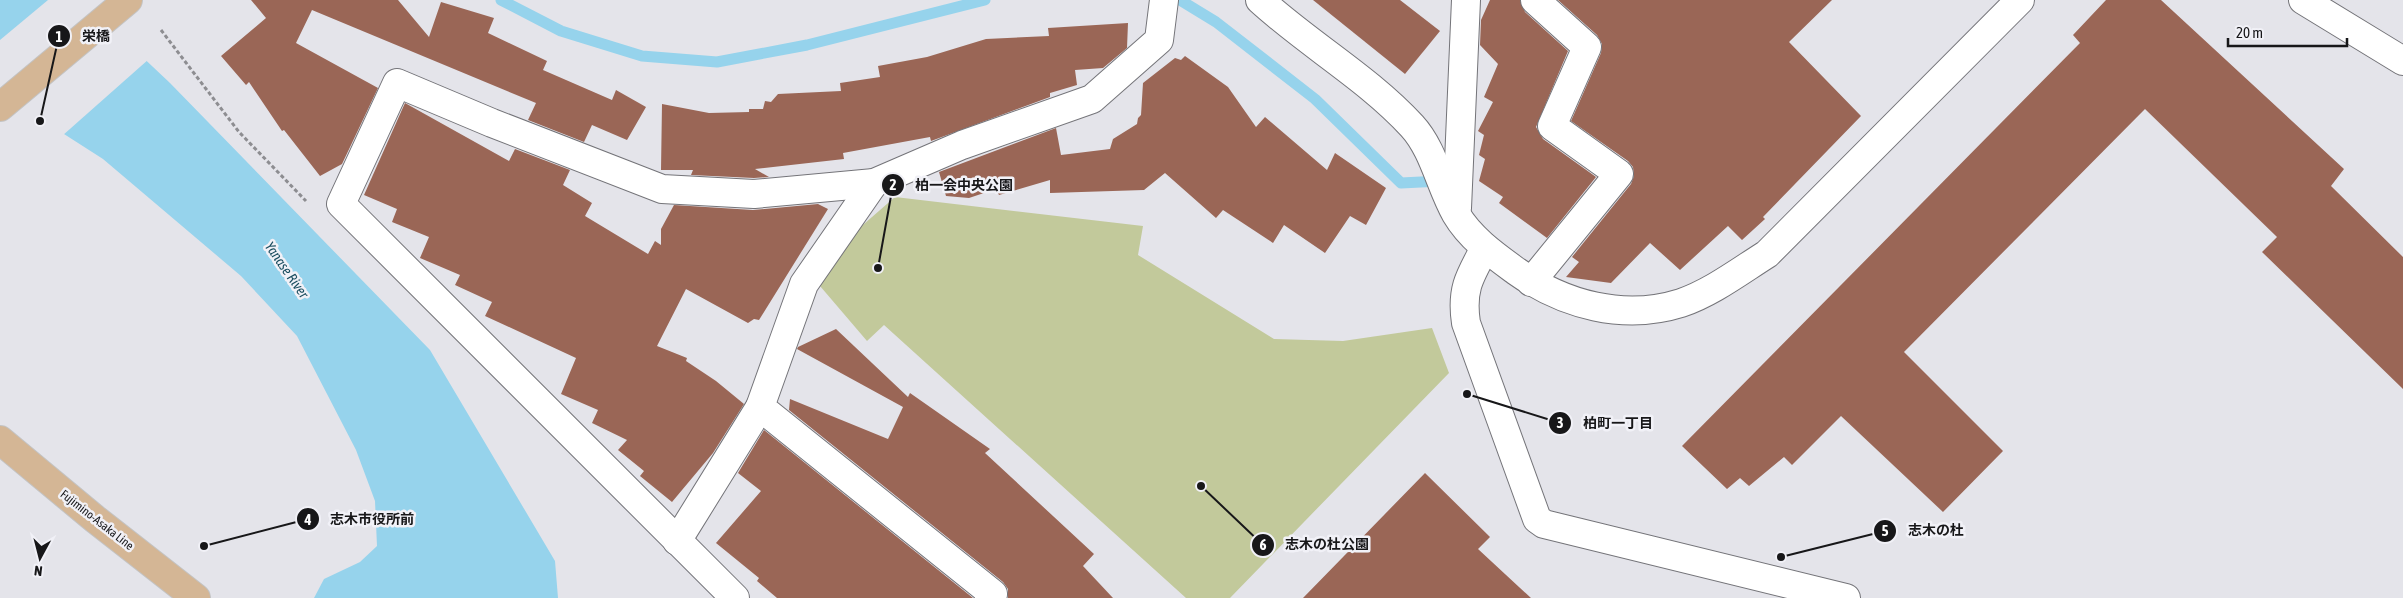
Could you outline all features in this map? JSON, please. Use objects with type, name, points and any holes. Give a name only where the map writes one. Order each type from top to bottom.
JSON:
[{"type":"main road","points":[[0,107],[128,0]]},
{"type":"main road","name":"Fujimino-Asaka Line","points":[[0,440],[43,478],[196,598]]},
{"type":"street","points":[[735,598],[340,204],[397,83],[492,123],[662,189],[754,194],[874,183],[962,145],[1092,99],[1159,40],[1164,0]]},
{"type":"street","points":[[1260,0],[1388,104],[1413,127],[1430,154],[1456,214],[1485,248],[1531,282],[1568,299],[1604,310],[1638,311],[1681,303],[1726,280],[1766,254],[2020,0]]},
{"type":"street","points":[[1456,214],[1466,0]]},
{"type":"street","points":[[1531,282],[1619,174],[1552,126],[1587,47],[1535,0]]},
{"type":"street","points":[[2303,0],[2331,7],[2403,61]]},
{"type":"street","points":[[677,541],[760,407],[804,284],[874,183]]},
{"type":"street","points":[[1485,248],[1469,277],[1462,302],[1466,323],[1537,519],[1544,524],[1846,598]]},
{"type":"street","points":[[760,407],[993,594],[989,598]]},
{"type":"green space","points":[[895,197],[1143,226],[1138,255],[1274,339],[1343,341],[1432,328],[1449,373],[1230,598],[1186,598],[884,325],[867,341],[820,286],[849,237]]},
{"type":"water","name":"Yanase River","points":[[0,0],[82,0],[170,83],[430,350],[555,561],[558,598],[314,598],[324,579],[360,562],[377,546],[375,501],[356,450],[297,336],[241,276],[103,159],[0,93]]},
{"type":"pier","points":[[48,0],[86,0],[149,59],[62,136],[0,96],[0,40]]},
{"type":"building","points":[[251,0],[398,0],[429,37],[441,2],[494,18],[488,33],[547,61],[543,70],[612,100],[616,90],[646,107],[627,140],[592,125],[584,142],[528,120],[536,103],[312,10],[296,43],[378,88],[342,164],[320,176],[284,130],[282,131],[249,82],[246,85],[221,56],[266,18]]},
{"type":"building","points":[[1313,0],[1400,0],[1440,31],[1405,74]]},
{"type":"building","points":[[1490,0],[1520,0],[1525,12],[1568,51],[1536,127],[1543,139],[1596,177],[1547,238],[1499,203],[1503,197],[1479,181],[1485,159],[1479,155],[1484,135],[1478,131],[1493,102],[1484,97],[1498,64],[1480,45],[1481,20]]},
{"type":"building","points":[[1558,0],[1832,0],[1789,42],[1861,116],[1763,217],[1765,219],[1742,240],[1728,226],[1680,270],[1650,243],[1611,283],[1566,277],[1579,262],[1572,257],[1631,184],[1634,176],[1633,167],[1628,161],[1571,121],[1601,53],[1602,44],[1597,35]]},
{"type":"building","points":[[2106,0],[2161,0],[2344,169],[2331,186],[2403,257],[2403,389],[2262,252],[2277,237],[2145,109],[1904,352],[2003,451],[1943,512],[1841,416],[1792,465],[1784,457],[1749,486],[1740,478],[1727,489],[1682,446],[2080,43],[2073,35]]},
{"type":"building","points":[[1128,23],[1127,48],[1103,68],[1075,70],[1077,85],[1050,93],[1050,97],[931,141],[930,137],[843,153],[844,159],[755,169],[769,177],[691,175],[693,170],[661,170],[662,104],[709,113],[749,112],[749,109],[763,109],[765,101],[771,102],[778,94],[841,91],[840,83],[880,77],[878,66],[927,57],[986,39],[1049,36],[1048,28]]},
{"type":"building","points":[[1185,56],[1228,87],[1256,127],[1265,117],[1327,170],[1335,153],[1386,188],[1366,225],[1350,216],[1325,253],[1284,225],[1273,243],[1223,210],[1216,218],[1165,173],[1144,190],[1050,193],[1050,180],[999,195],[996,189],[969,198],[946,196],[939,172],[1056,128],[1061,155],[1110,149],[1113,139],[1137,124],[1138,118],[1141,115],[1143,83],[1175,58],[1181,60]]},
{"type":"building","points":[[405,103],[509,161],[515,149],[570,170],[563,185],[592,203],[585,216],[648,254],[655,241],[661,245],[661,229],[674,205],[753,210],[818,204],[828,209],[759,320],[754,319],[748,323],[686,289],[657,346],[687,358],[686,361],[716,381],[744,404],[713,453],[672,502],[640,476],[644,471],[618,450],[627,440],[592,423],[598,410],[561,394],[576,358],[485,316],[492,302],[455,285],[460,275],[420,258],[429,237],[392,222],[397,209],[364,195]]},
{"type":"building","points":[[836,329],[908,397],[910,393],[990,449],[985,453],[1094,554],[1083,566],[1113,598],[1008,598],[1008,589],[1003,582],[789,410],[790,399],[888,439],[903,407],[797,349]]},
{"type":"building","points":[[764,430],[973,598],[777,598],[757,581],[759,578],[716,543],[761,491],[738,473]]},
{"type":"building","points":[[1425,473],[1490,537],[1478,549],[1531,598],[1303,598]]},
{"type":"waterway","points":[[501,0],[561,31],[642,56],[717,62],[807,45],[985,0]]},
{"type":"waterway","points":[[1180,0],[1216,22],[1315,99],[1401,183],[1441,181]]},
{"type":"place","name":"栄橋","points":[[40,121]]},
{"type":"place","name":"柏一会中央公園","points":[[878,268]]},
{"type":"place","name":"柏町一丁目","points":[[1467,394]]},
{"type":"place","name":"志木の杜公園","points":[[1201,486]]},
{"type":"place","name":"志木市役所前","points":[[204,546]]},
{"type":"place","name":"志木の杜","points":[[1781,557]]}]
